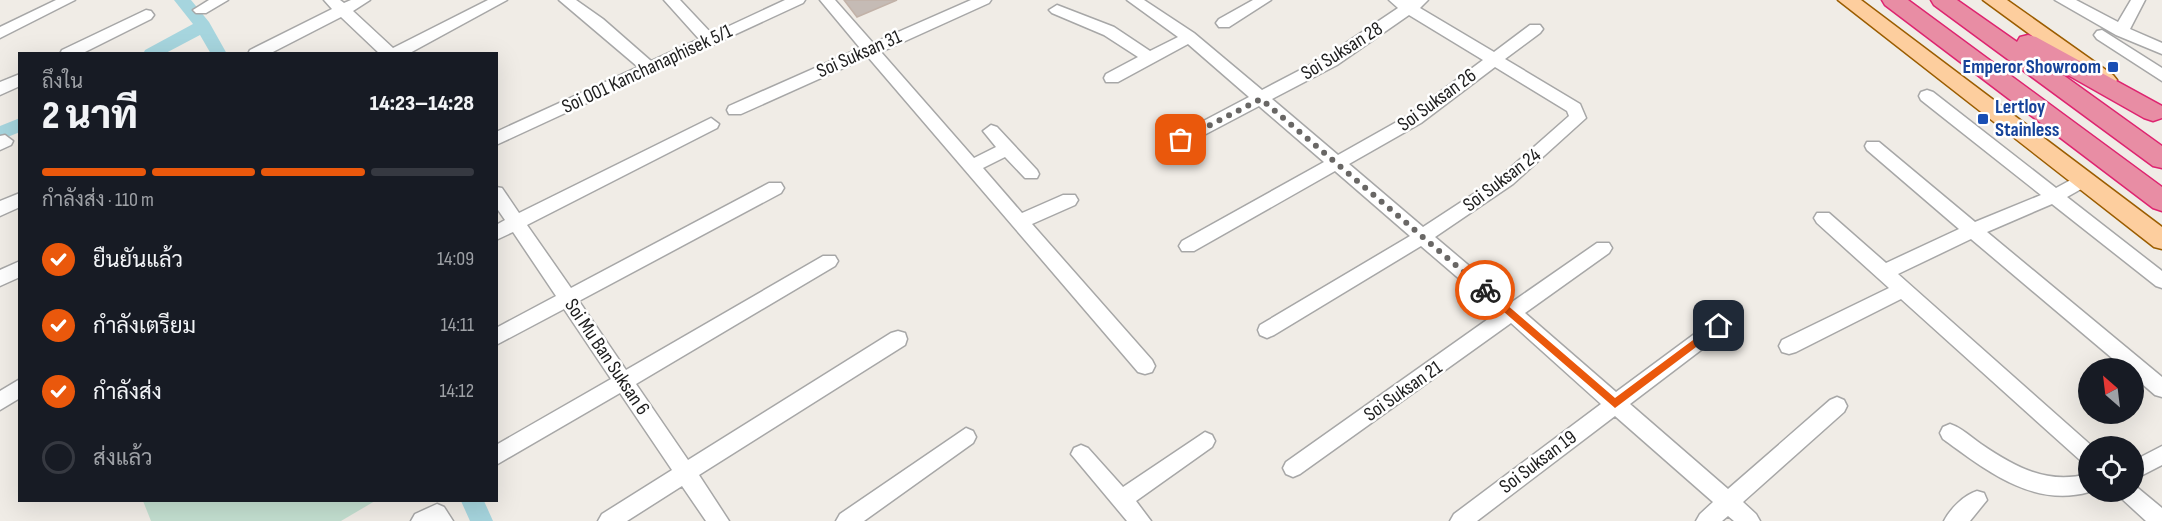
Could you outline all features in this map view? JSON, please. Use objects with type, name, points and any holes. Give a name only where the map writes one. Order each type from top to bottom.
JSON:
[{"type":"highway","points":[[1893,0],[2162,201]]},
{"type":"highway","points":[[1942,0],[2162,159]]},
{"type":"highway","points":[[1958,0],[2049,56],[2157,116]]},
{"type":"main road","points":[[1848,0],[2162,240]]},
{"type":"main road","points":[[1993,0],[2157,116]]},
{"type":"street","points":[[0,33],[68,0]]},
{"type":"street","points":[[201,10],[221,0]]},
{"type":"street","points":[[259,52],[336,5],[363,0]]},
{"type":"street","points":[[396,52],[500,0]]},
{"type":"street","points":[[566,0],[598,23],[649,68]]},
{"type":"street","points":[[670,0],[710,41]]},
{"type":"street","name":"Soi 001 Kanchanaphisek 5/1","points":[[498,138],[798,0]]},
{"type":"street","points":[[827,0],[868,50],[1145,366]]},
{"type":"street","name":"Soi Suksan 31","points":[[735,110],[984,0]]},
{"type":"street","points":[[1134,0],[1189,37],[1513,314],[1749,521]]},
{"type":"street","points":[[1224,23],[1264,0]]},
{"type":"street","points":[[2062,0],[2086,4],[2121,31],[2162,49]]},
{"type":"street","points":[[2121,31],[2138,0]]},
{"type":"street","points":[[1408,3],[1492,60]]},
{"type":"street","name":"Soi Suksan 28","points":[[1181,140],[1331,61],[1408,3]]},
{"type":"street","points":[[336,5],[390,52]]},
{"type":"street","points":[[1057,10],[1109,31],[1150,58]]},
{"type":"street","points":[[72,52],[146,15]]},
{"type":"street","name":"Soi Suksan 26","points":[[1188,246],[1415,119],[1535,29]]},
{"type":"street","points":[[2102,35],[2162,76]]},
{"type":"street","points":[[1112,78],[1189,37]]},
{"type":"street","name":"Soi Suksan 24","points":[[1267,330],[1422,237],[1507,180],[1578,118],[1574,108],[1492,60]]},
{"type":"street","points":[[0,89],[18,80]]},
{"type":"street","points":[[1927,96],[2162,281]]},
{"type":"street","points":[[498,232],[711,124]]},
{"type":"street","points":[[991,131],[1031,174]]},
{"type":"street","points":[[1873,146],[2162,389]]},
{"type":"street","points":[[971,167],[1007,148]]},
{"type":"street","points":[[1885,272],[1973,230],[2055,196],[2084,180]]},
{"type":"street","points":[[498,336],[775,188]]},
{"type":"street","name":"Soi Mu Ban Suksan 6","points":[[498,196],[718,521]]},
{"type":"street","points":[[0,209],[18,199]]},
{"type":"street","points":[[1019,222],[1069,200]]},
{"type":"street","points":[[1823,218],[2078,446]]},
{"type":"street","name":"Soi Suksan 21","points":[[1293,468],[1603,248]]},
{"type":"street","points":[[498,455],[829,261]]},
{"type":"street","points":[[0,279],[18,269]]},
{"type":"street","points":[[1789,346],[1904,290]]},
{"type":"street","name":"Soi Suksan 19","points":[[1461,521],[1719,326]]},
{"type":"street","points":[[609,521],[898,339]]},
{"type":"street","points":[[0,402],[18,388]]},
{"type":"street","points":[[1707,521],[1838,406]]},
{"type":"street","points":[[1950,433],[2003,470],[2034,482],[2066,488],[2078,487]]},
{"type":"street","points":[[847,521],[966,437]]},
{"type":"street","points":[[1121,500],[1205,441]]},
{"type":"street","points":[[1081,454],[1140,521]]},
{"type":"street","points":[[2144,465],[2162,455]]},
{"type":"street","points":[[1955,521],[1977,500]]},
{"type":"street","points":[[2140,502],[2162,521]]},
{"type":"street","points":[[422,521],[437,514],[442,521]]},
{"type":"green space","points":[[143,502],[373,502],[341,521],[151,521]]},
{"type":"building","points":[[844,0],[897,0],[857,17]]},
{"type":"waterway","points":[[182,0],[203,26]]},
{"type":"waterway","points":[[155,52],[203,26]]},
{"type":"waterway","points":[[203,26],[218,52]]},
{"type":"waterway","points":[[0,134],[18,125]]},
{"type":"waterway","points":[[472,502],[482,521]]},
{"type":"way so far","points":[[1181,140],[1261,99],[1485,290]]},
{"type":"place","name":"Emperor Showroom","points":[[2113,67]]},
{"type":"place","name":"Lertloy Stainless","points":[[1983,119]]},
{"type":"route","points":[[1485,290],[1615,404],[1719,326]]}]
